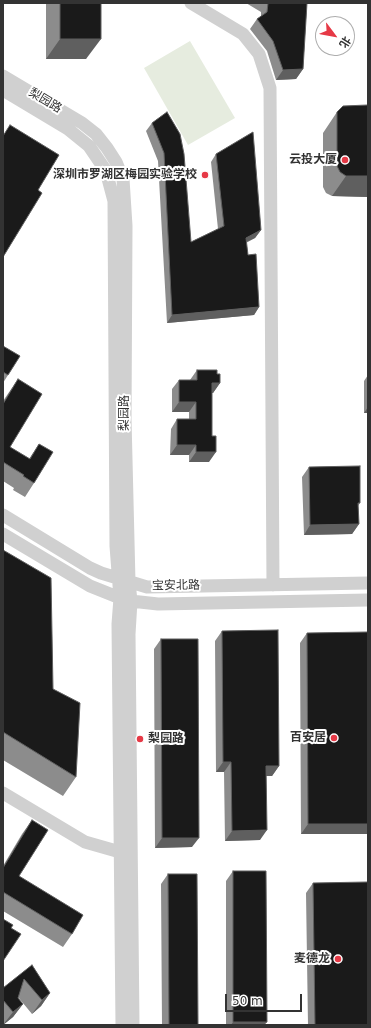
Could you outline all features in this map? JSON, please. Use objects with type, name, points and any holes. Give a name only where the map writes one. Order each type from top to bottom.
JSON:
[{"type":"street","points":[[191,3],[243,34],[259,54],[270,88],[273,585]]},
{"type":"street","name":"梨园路","points":[[3,76],[82,123],[96,134],[108,148],[123,179],[126,226],[124,581],[126,600],[118,624],[133,1025]]},
{"type":"street","name":"梨园路","points":[[3,90],[68,129],[89,146],[106,171],[111,186],[114,226],[116,546],[124,581]]},
{"type":"street","name":"宝安北路","points":[[3,515],[90,568],[124,581],[147,587],[368,584]]},
{"type":"street","name":"宝安北路","points":[[3,534],[90,586],[126,600],[158,604],[368,600]]},
{"type":"street","points":[[3,793],[85,842],[126,852]]},
{"type":"street","name":"梨园路","points":[[122,1025],[126,852]]},
{"type":"shaded area","points":[[190,41],[235,118],[188,145],[144,68]]},
{"type":"building","points":[[60,3],[101,3],[101,39],[60,39]]},
{"type":"building","points":[[268,3],[307,3],[303,69],[283,70],[273,41],[257,19],[267,12]]},
{"type":"building","points":[[368,105],[368,176],[346,176],[340,172],[337,166],[337,112],[343,106]]},
{"type":"building","points":[[167,112],[180,134],[184,154],[191,242],[224,226],[216,154],[253,132],[261,230],[246,238],[248,255],[256,254],[259,307],[172,315],[164,153],[152,123]]},
{"type":"building","points":[[10,125],[59,155],[38,190],[42,193],[3,257],[3,136]]},
{"type":"building","points":[[3,346],[20,356],[8,375],[3,372]]},
{"type":"building","points":[[197,370],[217,370],[217,374],[220,374],[220,383],[212,383],[212,436],[216,436],[216,452],[196,452],[196,445],[177,445],[177,419],[196,419],[196,402],[179,402],[179,380],[197,380]]},
{"type":"building","points":[[18,379],[42,394],[10,447],[30,459],[39,444],[53,452],[34,483],[3,462],[3,404]]},
{"type":"building","points":[[360,466],[360,503],[358,503],[359,524],[310,525],[309,467]]},
{"type":"building","points":[[3,550],[51,578],[53,689],[80,703],[76,777],[3,732]]},
{"type":"building","points":[[278,630],[279,766],[266,766],[267,830],[232,831],[231,762],[223,762],[222,631]]},
{"type":"building","name":"百安居","points":[[368,632],[368,824],[308,824],[307,633]]},
{"type":"building","points":[[161,639],[198,639],[199,838],[162,838]]},
{"type":"building","points":[[32,820],[48,830],[19,876],[83,915],[72,934],[3,892],[3,868]]},
{"type":"building","points":[[233,871],[266,871],[267,1022],[233,1022]]},
{"type":"building","points":[[168,874],[197,874],[198,1025],[169,1025]]},
{"type":"building","name":"麦德龙","points":[[368,882],[368,1025],[315,1025],[313,883]]},
{"type":"building","points":[[3,919],[13,925],[11,928],[21,934],[3,961]]},
{"type":"building","points":[[32,965],[50,993],[42,1000],[24,979],[18,998],[23,1004],[13,1012],[3,1000],[3,988]]},
{"type":"place","name":"云投大厦","points":[[345,160]]},
{"type":"place","name":"深圳市罗湖区梅园实验学校","points":[[205,175]]},
{"type":"place","name":"百安居","points":[[334,738]]},
{"type":"place","name":"梨园路","points":[[140,739]]},
{"type":"place","name":"麦德龙","points":[[338,959]]}]
